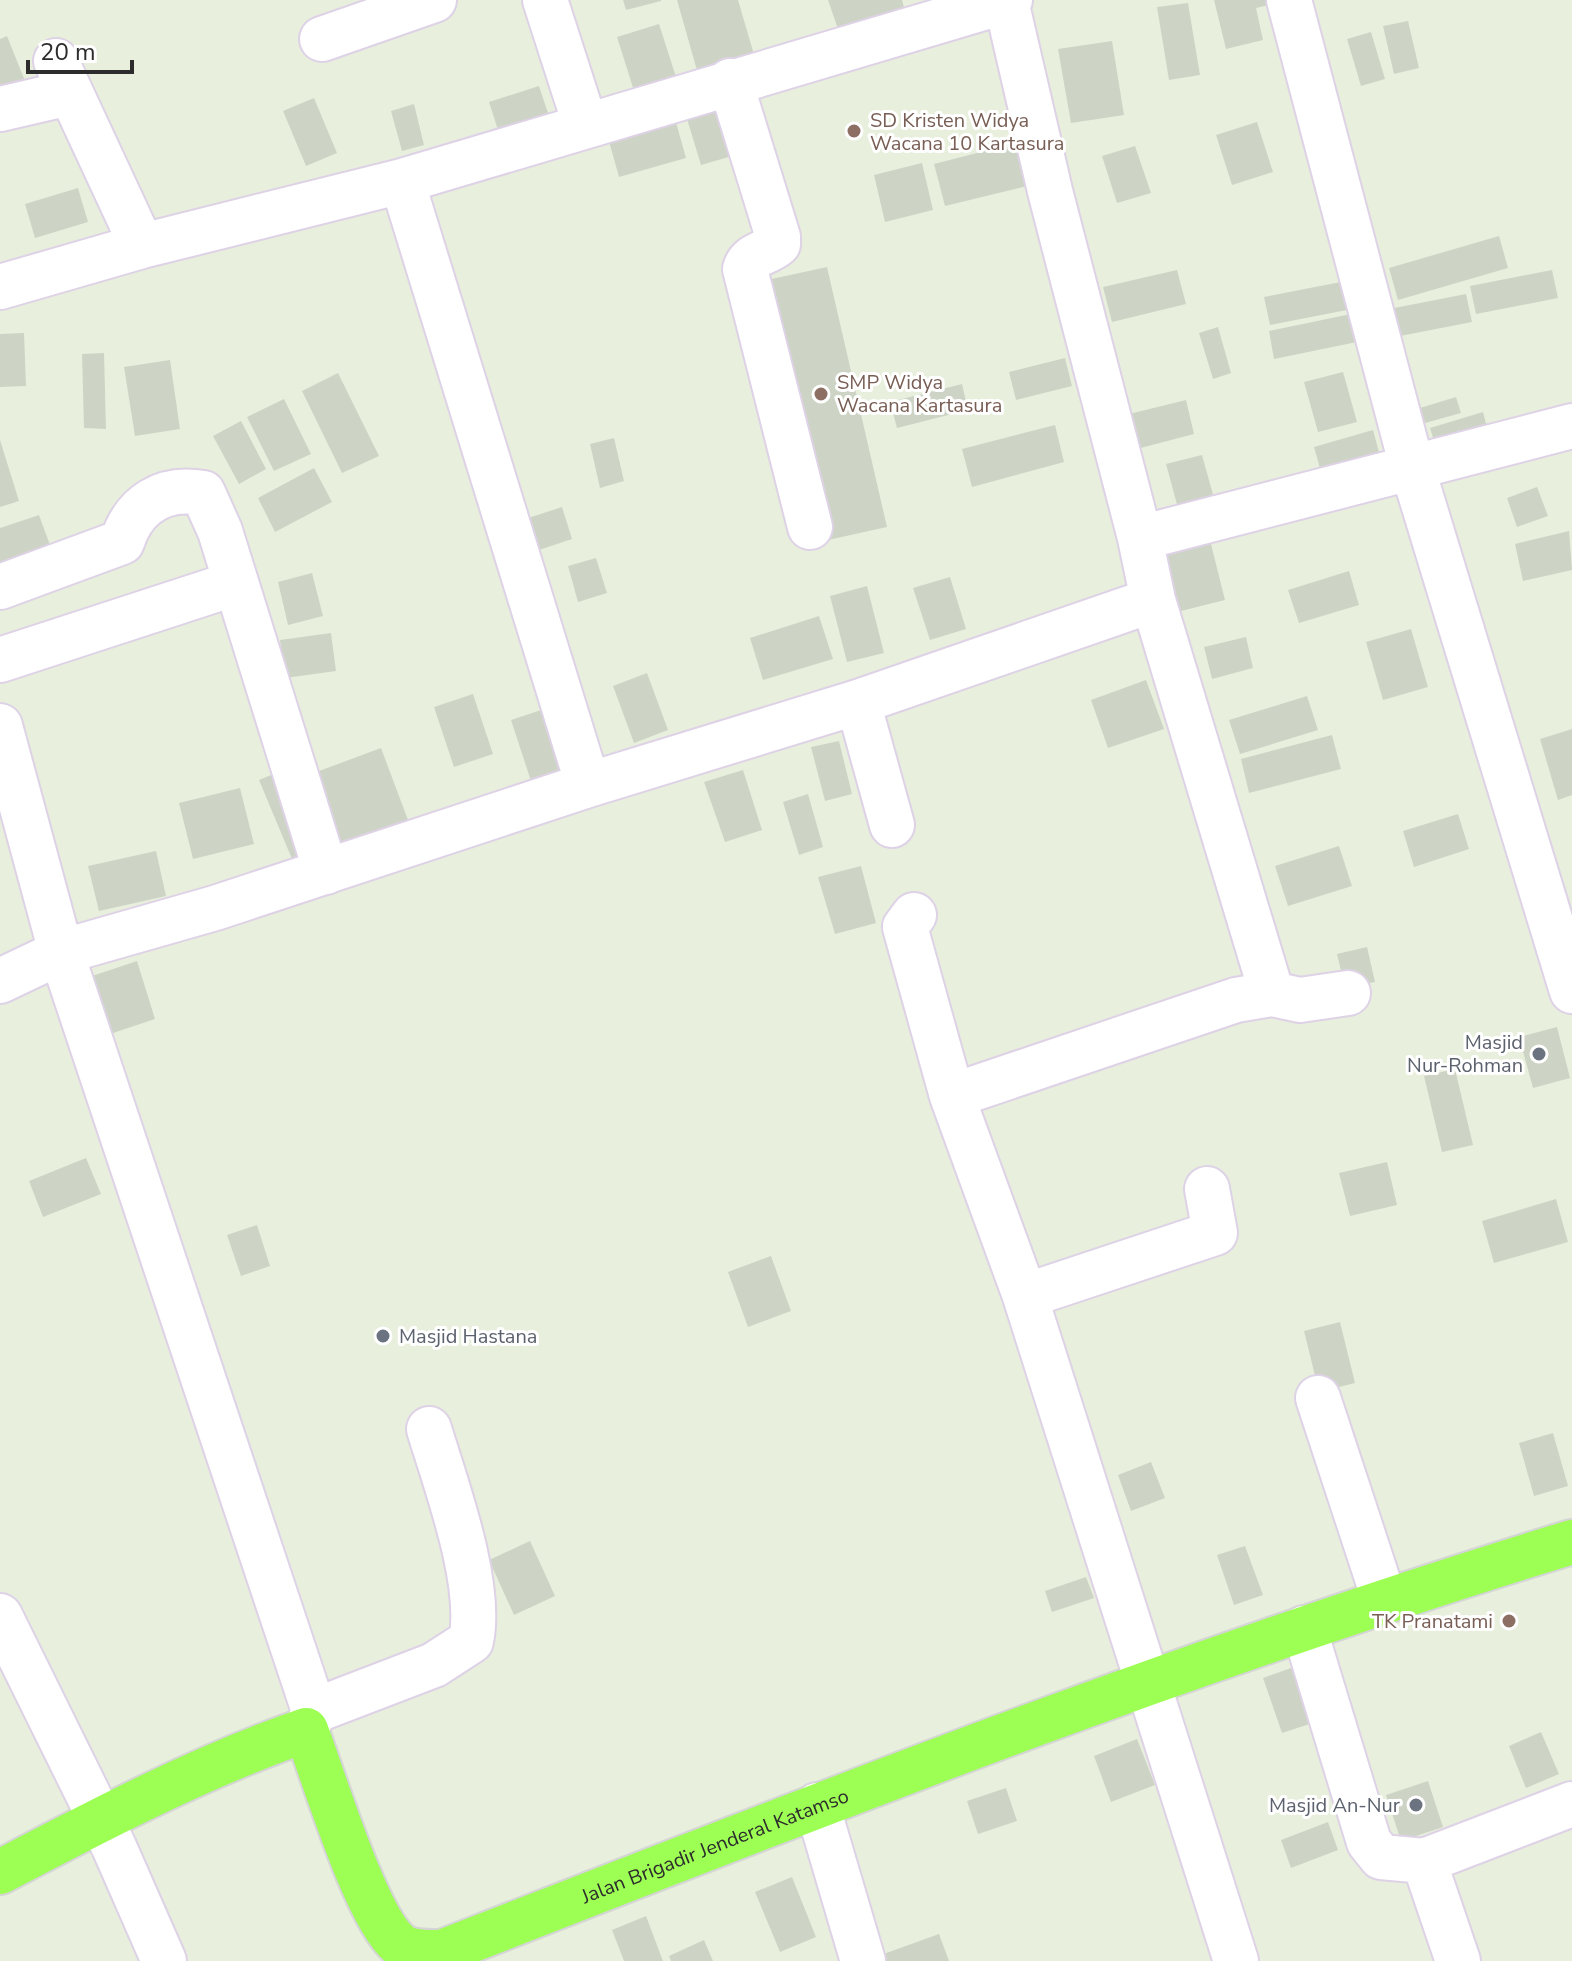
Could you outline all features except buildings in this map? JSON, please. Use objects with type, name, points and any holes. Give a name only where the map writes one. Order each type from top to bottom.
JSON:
[{"type":"main road","name":"Jalan Brigadir Jenderal Katamso","points":[[310,1721],[374,1910],[402,1947],[422,1952],[442,1952],[817,1805],[1146,1682],[1384,1599],[1572,1542]]},
{"type":"main road","points":[[0,1872],[99,1820],[310,1721]]},
{"type":"street","points":[[322,39],[434,0]]},
{"type":"street","points":[[545,0],[585,124]]},
{"type":"street","points":[[0,287],[142,246],[402,181],[730,81],[936,9],[1008,0],[1050,191],[1140,538],[1153,600],[1272,994]]},
{"type":"street","points":[[1289,0],[1412,467],[1572,991]]},
{"type":"street","points":[[0,109],[63,77],[142,246]]},
{"type":"street","points":[[730,81],[778,237],[778,244],[771,251],[755,256],[745,269],[810,527]]},
{"type":"street","points":[[402,181],[588,785]]},
{"type":"street","points":[[1140,538],[1572,426]]},
{"type":"street","points":[[0,587],[122,542],[141,505],[194,492],[203,493],[209,502],[236,583],[326,872]]},
{"type":"street","points":[[0,660],[236,583]]},
{"type":"street","points":[[0,981],[61,952],[326,872],[588,785],[858,702],[1153,600]]},
{"type":"street","points":[[858,702],[892,825]]},
{"type":"street","points":[[0,726],[61,952],[310,1721],[434,1665],[471,1641],[475,1623],[473,1593],[429,1429]]},
{"type":"street","points":[[914,915],[905,927],[952,1096],[1025,1296],[1236,1961]]},
{"type":"street","points":[[952,1096],[1236,1000],[1272,994],[1300,1000],[1348,993]]},
{"type":"street","points":[[1025,1296],[1215,1233],[1207,1189]]},
{"type":"street","points":[[1318,1398],[1384,1599]]},
{"type":"street","points":[[0,1616],[164,1961]]},
{"type":"street","points":[[1304,1628],[1369,1842],[1381,1857],[1424,1861],[1572,1804]]},
{"type":"street","points":[[817,1805],[863,1961]]},
{"type":"street","points":[[1424,1861],[1458,1961]]},
{"type":"place","name":"SD Kristen Widya Wacana 10 Kartasura","points":[[854,131]]},
{"type":"place","name":"SMP Widya Wacana Kartasura","points":[[821,394]]},
{"type":"place","name":"Masjid Nur-Rohman","points":[[1539,1054]]},
{"type":"place","name":"Masjid Hastana","points":[[383,1336]]},
{"type":"place","name":"TK Pranatami","points":[[1509,1621]]},
{"type":"place","name":"Masjid An-Nur","points":[[1416,1805]]}]
